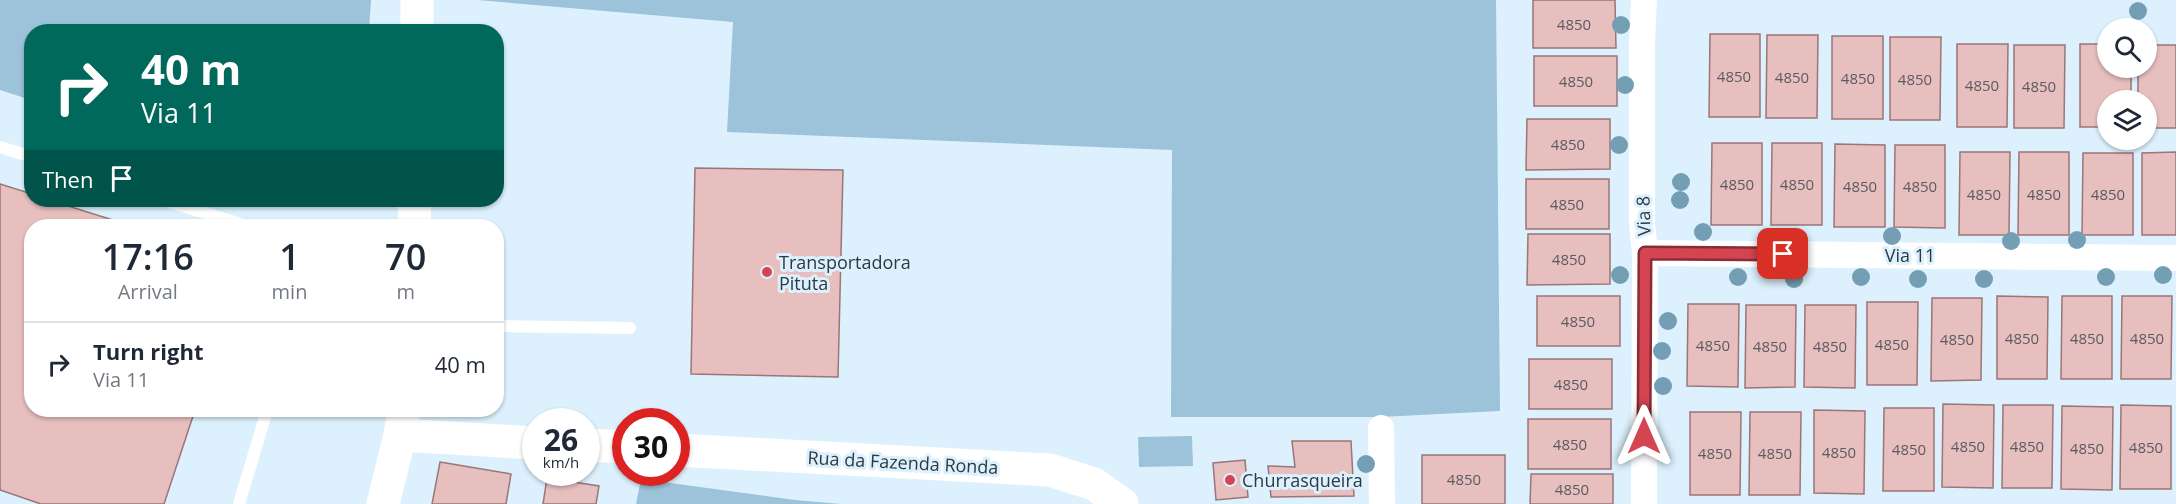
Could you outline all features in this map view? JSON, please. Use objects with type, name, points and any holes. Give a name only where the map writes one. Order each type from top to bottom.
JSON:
[{"type":"main road","points":[[417,0],[417,24]]},
{"type":"main road","points":[[382,504],[402,422],[522,440]]},
{"type":"main road","name":"Rua da Fazenda Ronda","points":[[690,451],[1050,470],[1094,484],[1122,504]]},
{"type":"street","name":"Via 8","points":[[1644,0],[1642,41],[1642,224],[1645,253],[1644,504]]},
{"type":"street","name":"Via 11","points":[[1645,253],[2176,258]]},
{"type":"street","points":[[1381,428],[1382,504]]},
{"type":"lane","points":[[0,147],[24,154]]},
{"type":"lane","points":[[186,207],[224,219]]},
{"type":"lane","points":[[504,326],[630,328]]},
{"type":"lane","points":[[239,504],[265,417]]},
{"type":"shaded area","points":[[0,0],[371,0],[369,24],[24,24],[24,98],[0,90]]},
{"type":"shaded area","points":[[477,0],[1496,0],[1500,411],[1380,417],[1171,417],[1172,150],[727,132],[733,22]]},
{"type":"shaded area","points":[[1192,436],[1193,466],[1139,467],[1138,437]]},
{"type":"shaded area","points":[[640,486],[690,486],[841,504],[636,504]]},
{"type":"building","points":[[1533,0],[1615,0],[1616,48],[1533,48]]},
{"type":"building","points":[[1710,34],[1760,34],[1760,117],[1709,117]]},
{"type":"building","points":[[1767,35],[1818,35],[1817,118],[1766,118]]},
{"type":"building","points":[[1832,36],[1883,36],[1883,119],[1832,119]]},
{"type":"building","points":[[1890,37],[1941,37],[1940,120],[1890,120]]},
{"type":"building","points":[[1957,44],[2008,44],[2007,127],[1957,127]]},
{"type":"building","points":[[2080,44],[2097,44],[2097,78],[2131,78],[2131,90],[2097,90],[2097,127],[2080,127]]},
{"type":"building","points":[[2014,45],[2065,45],[2064,128],[2014,128]]},
{"type":"building","points":[[2157,45],[2176,45],[2176,128],[2157,128],[2157,90],[2138,90],[2138,78],[2157,78]]},
{"type":"building","points":[[1534,56],[1617,56],[1617,106],[1534,106]]},
{"type":"building","points":[[1527,119],[1610,119],[1610,169],[1526,170]]},
{"type":"building","points":[[1712,143],[1762,143],[1762,225],[1711,225]]},
{"type":"building","points":[[1772,143],[1822,143],[1822,225],[1771,225]]},
{"type":"building","points":[[1835,144],[1885,145],[1885,227],[1834,227]]},
{"type":"building","points":[[1895,145],[1945,145],[1945,228],[1894,227]]},
{"type":"building","points":[[1960,152],[2010,152],[2009,235],[1959,235]]},
{"type":"building","points":[[2019,152],[2069,152],[2069,235],[2018,235]]},
{"type":"building","points":[[2176,152],[2176,235],[2142,235],[2142,153]]},
{"type":"building","points":[[2083,153],[2133,153],[2133,235],[2082,235]]},
{"type":"building","name":"Transportadora Pituta","points":[[695,168],[843,170],[838,377],[691,374]]},
{"type":"building","points":[[1526,179],[1609,179],[1609,229],[1526,229]]},
{"type":"building","points":[[0,184],[24,192],[24,207],[71,207],[110,219],[24,219],[24,417],[193,417],[164,504],[41,504],[0,490]]},
{"type":"building","points":[[1528,234],[1610,234],[1610,284],[1527,285]]},
{"type":"building","points":[[1537,296],[1620,296],[1620,346],[1537,346]]},
{"type":"building","points":[[1997,296],[2048,297],[2047,379],[1997,379]]},
{"type":"building","points":[[2062,296],[2112,296],[2112,379],[2061,379]]},
{"type":"building","points":[[2122,296],[2172,296],[2171,379],[2121,379]]},
{"type":"building","points":[[1932,298],[1982,298],[1981,380],[1931,381]]},
{"type":"building","points":[[1867,302],[1918,302],[1917,385],[1867,385]]},
{"type":"building","points":[[1688,304],[1739,304],[1738,387],[1687,386]]},
{"type":"building","points":[[1746,305],[1796,305],[1795,387],[1745,388]]},
{"type":"building","points":[[1805,305],[1856,305],[1855,388],[1804,387]]},
{"type":"building","points":[[1529,359],[1612,359],[1612,409],[1529,409]]},
{"type":"building","points":[[1943,404],[1994,405],[1993,488],[1942,487]]},
{"type":"building","points":[[2003,405],[2053,405],[2052,488],[2002,488]]},
{"type":"building","points":[[2121,405],[2171,406],[2171,489],[2120,489]]},
{"type":"building","points":[[2062,406],[2113,407],[2112,490],[2061,489]]},
{"type":"building","points":[[1884,408],[1934,408],[1934,491],[1883,491]]},
{"type":"building","points":[[1814,410],[1865,411],[1864,494],[1814,493]]},
{"type":"building","points":[[1690,412],[1741,412],[1740,495],[1690,495]]},
{"type":"building","points":[[1750,412],[1801,412],[1800,495],[1749,495]]},
{"type":"building","points":[[1528,419],[1611,419],[1611,469],[1528,469]]},
{"type":"building","points":[[1292,441],[1351,441],[1354,496],[1271,497],[1268,466],[1295,467]]},
{"type":"building","points":[[1422,455],[1505,455],[1505,504],[1422,504]]},
{"type":"building","name":"Churrasqueira","points":[[1245,460],[1248,497],[1216,500],[1213,463]]},
{"type":"building","points":[[440,462],[511,474],[506,504],[432,504]]},
{"type":"building","points":[[1531,474],[1613,474],[1613,504],[1530,504]]},
{"type":"building","points":[[546,486],[599,486],[596,504],[543,504]]},
{"type":"place","name":"Transportadora Pituta","points":[[767,272]]},
{"type":"place","name":"Churrasqueira","points":[[1230,480]]},
{"type":"route","points":[[1644,436],[1645,253],[1783,254]]}]
